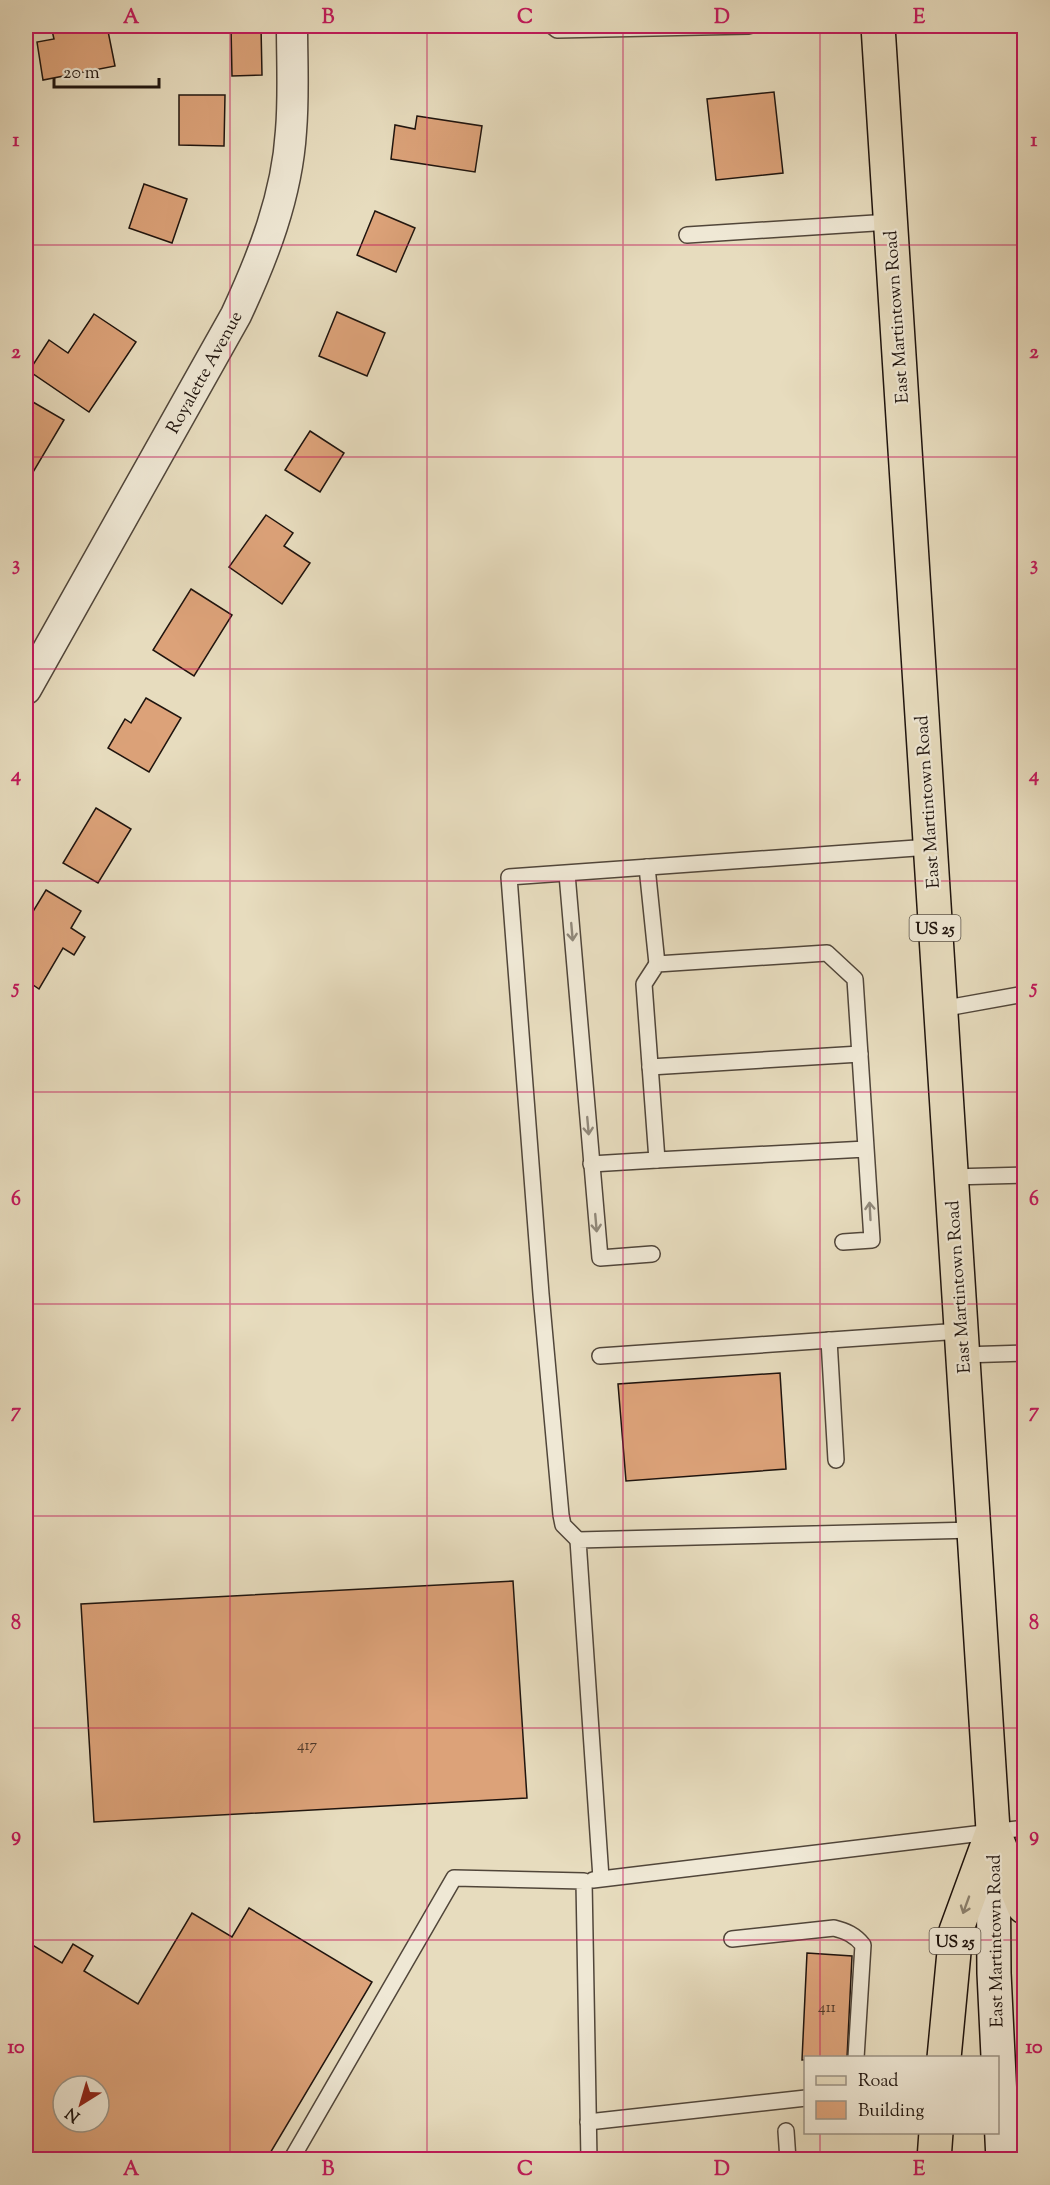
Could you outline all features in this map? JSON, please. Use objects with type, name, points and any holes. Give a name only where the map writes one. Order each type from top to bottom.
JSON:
[{"type":"main road","name":"East Martintown Road","points":[[878,26],[974,1530],[1009,1829],[1024,1907]]},
{"type":"main road","name":"East Martintown Road","points":[[998,2056],[994,1972],[1009,1829]]},
{"type":"main road","name":"US 25","points":[[944,2056],[956,1931],[1009,1829]]},
{"type":"main road","name":"East Martintown Road","points":[[999,2076],[1003,2160]]},
{"type":"main road","points":[[934,2160],[936,2134]]},
{"type":"street","name":"Royalette Avenue","points":[[26,689],[230,326],[257,270],[274,221],[291,132],[292,26]]},
{"type":"lane","points":[[552,26],[556,30],[749,26]]},
{"type":"lane","points":[[687,235],[890,222]]},
{"type":"lane","points":[[601,1878],[578,1540],[562,1525],[541,1294],[509,878],[930,847]]},
{"type":"lane","points":[[647,867],[657,964],[644,984],[657,1160]]},
{"type":"lane","points":[[567,874],[600,1258],[652,1254]]},
{"type":"lane","points":[[657,964],[827,953],[855,980],[872,1240],[843,1242]]},
{"type":"lane","points":[[941,1009],[1024,994]]},
{"type":"lane","points":[[650,1067],[860,1054]]},
{"type":"lane","points":[[591,1164],[866,1149]]},
{"type":"lane","points":[[951,1177],[1024,1174]]},
{"type":"lane","points":[[829,1340],[836,1460]]},
{"type":"lane","points":[[600,1356],[829,1340],[962,1343],[1024,1353]]},
{"type":"lane","points":[[578,1540],[974,1530]]},
{"type":"lane","points":[[291,2160],[454,1878],[584,1881],[1009,1829]]},
{"type":"lane","points":[[584,1881],[589,2160]]},
{"type":"lane","points":[[732,1939],[834,1928],[847,1931],[858,1940],[863,1945],[856,2056]]},
{"type":"lane","points":[[588,2122],[804,2098]]},
{"type":"lane","points":[[786,2131],[788,2160]]},
{"type":"building","points":[[51,26],[107,26],[115,66],[43,80],[37,42],[54,39]]},
{"type":"building","points":[[173,26],[223,26],[223,27],[173,31]]},
{"type":"building","points":[[231,26],[261,26],[262,75],[232,76]]},
{"type":"building","points":[[774,92],[783,173],[716,180],[707,99]]},
{"type":"building","points":[[179,95],[225,95],[224,146],[179,145]]},
{"type":"building","points":[[417,116],[482,126],[475,172],[391,159],[395,125],[415,129]]},
{"type":"building","points":[[144,184],[187,199],[172,243],[129,228]]},
{"type":"building","points":[[375,211],[415,228],[396,272],[357,255]]},
{"type":"building","points":[[337,312],[385,333],[367,376],[319,356]]},
{"type":"building","points":[[94,314],[136,342],[89,412],[29,371],[49,340],[68,353]]},
{"type":"building","points":[[26,398],[64,420],[29,479],[26,477]]},
{"type":"building","points":[[310,431],[344,453],[320,492],[285,470]]},
{"type":"building","points":[[266,515],[293,533],[284,546],[310,563],[282,604],[229,567]]},
{"type":"building","points":[[191,589],[232,615],[194,676],[153,650]]},
{"type":"building","points":[[146,698],[181,718],[149,772],[108,748],[125,719],[131,723]]},
{"type":"building","points":[[96,808],[131,829],[98,883],[63,863]]},
{"type":"building","points":[[46,890],[81,911],[71,928],[85,937],[74,955],[63,948],[39,989],[26,980],[26,923]]},
{"type":"building","points":[[780,1373],[786,1469],[626,1481],[618,1384]]},
{"type":"building","points":[[513,1581],[527,1798],[94,1822],[81,1604]]},
{"type":"building","points":[[249,1908],[372,1982],[266,2160],[26,2160],[26,1941],[62,1963],[73,1944],[93,1956],[84,1971],[138,2004],[192,1913],[232,1937]]},
{"type":"building","points":[[807,1953],[852,1956],[847,2056],[804,2056],[802,2060]]},
{"type":"building","points":[[731,2153],[732,2160],[687,2160]]}]
